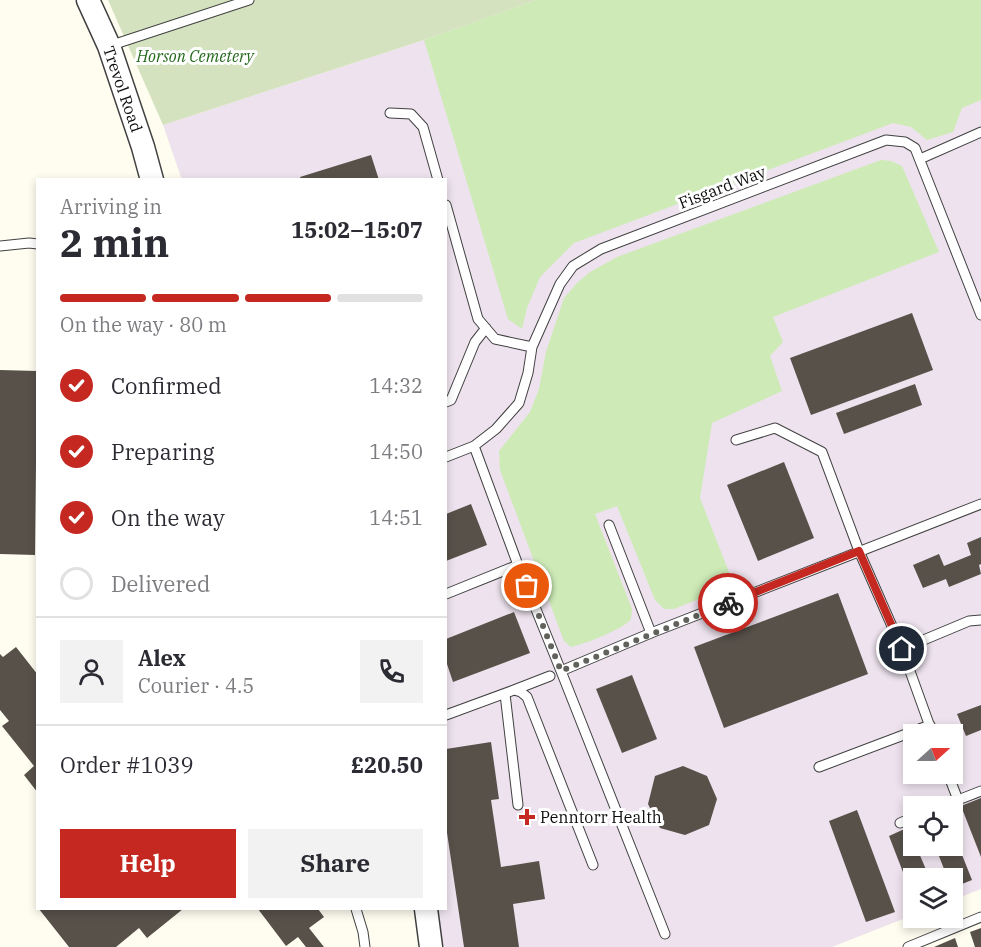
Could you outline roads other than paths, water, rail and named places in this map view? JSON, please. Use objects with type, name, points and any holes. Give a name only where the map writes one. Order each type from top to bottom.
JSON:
[{"type":"street","name":"Trevol Road","points":[[88,0],[109,46],[151,178]]},
{"type":"street","points":[[426,910],[431,947]]},
{"type":"lane","points":[[109,46],[249,0]]},
{"type":"lane","points":[[390,113],[411,114],[423,127],[437,178]]},
{"type":"lane","points":[[920,159],[981,132]]},
{"type":"lane","name":"Fisgard Way","points":[[447,457],[474,446],[496,429],[519,403],[528,373],[532,346],[560,284],[573,266],[601,249],[886,140],[905,142],[915,148],[981,315]]},
{"type":"lane","points":[[447,209],[478,319],[495,339],[532,346]]},
{"type":"lane","points":[[0,246],[36,244]]},
{"type":"lane","points":[[447,402],[451,400],[475,342],[486,328]]},
{"type":"lane","points":[[736,441],[775,428],[822,452],[859,551],[902,649],[930,724]]},
{"type":"lane","points":[[474,446],[518,565],[664,934]]},
{"type":"lane","points":[[561,671],[651,633],[981,504]]},
{"type":"lane","points":[[609,525],[651,633]]},
{"type":"lane","points":[[447,594],[518,565]]},
{"type":"lane","points":[[902,649],[969,621],[981,620]]},
{"type":"lane","points":[[447,715],[550,676]]},
{"type":"lane","points":[[509,692],[518,805]]},
{"type":"lane","points":[[509,692],[521,692],[527,697],[594,865]]},
{"type":"lane","points":[[819,767],[903,735]]},
{"type":"lane","points":[[963,798],[981,791]]},
{"type":"lane","points":[[356,910],[365,947]]},
{"type":"lane","points":[[908,947],[981,917]]},
{"type":"place","name":"Penntorr Health","points":[[527,817]]},
{"type":"park label","name":"Horson Cemetery","points":[[195,56]]}]
